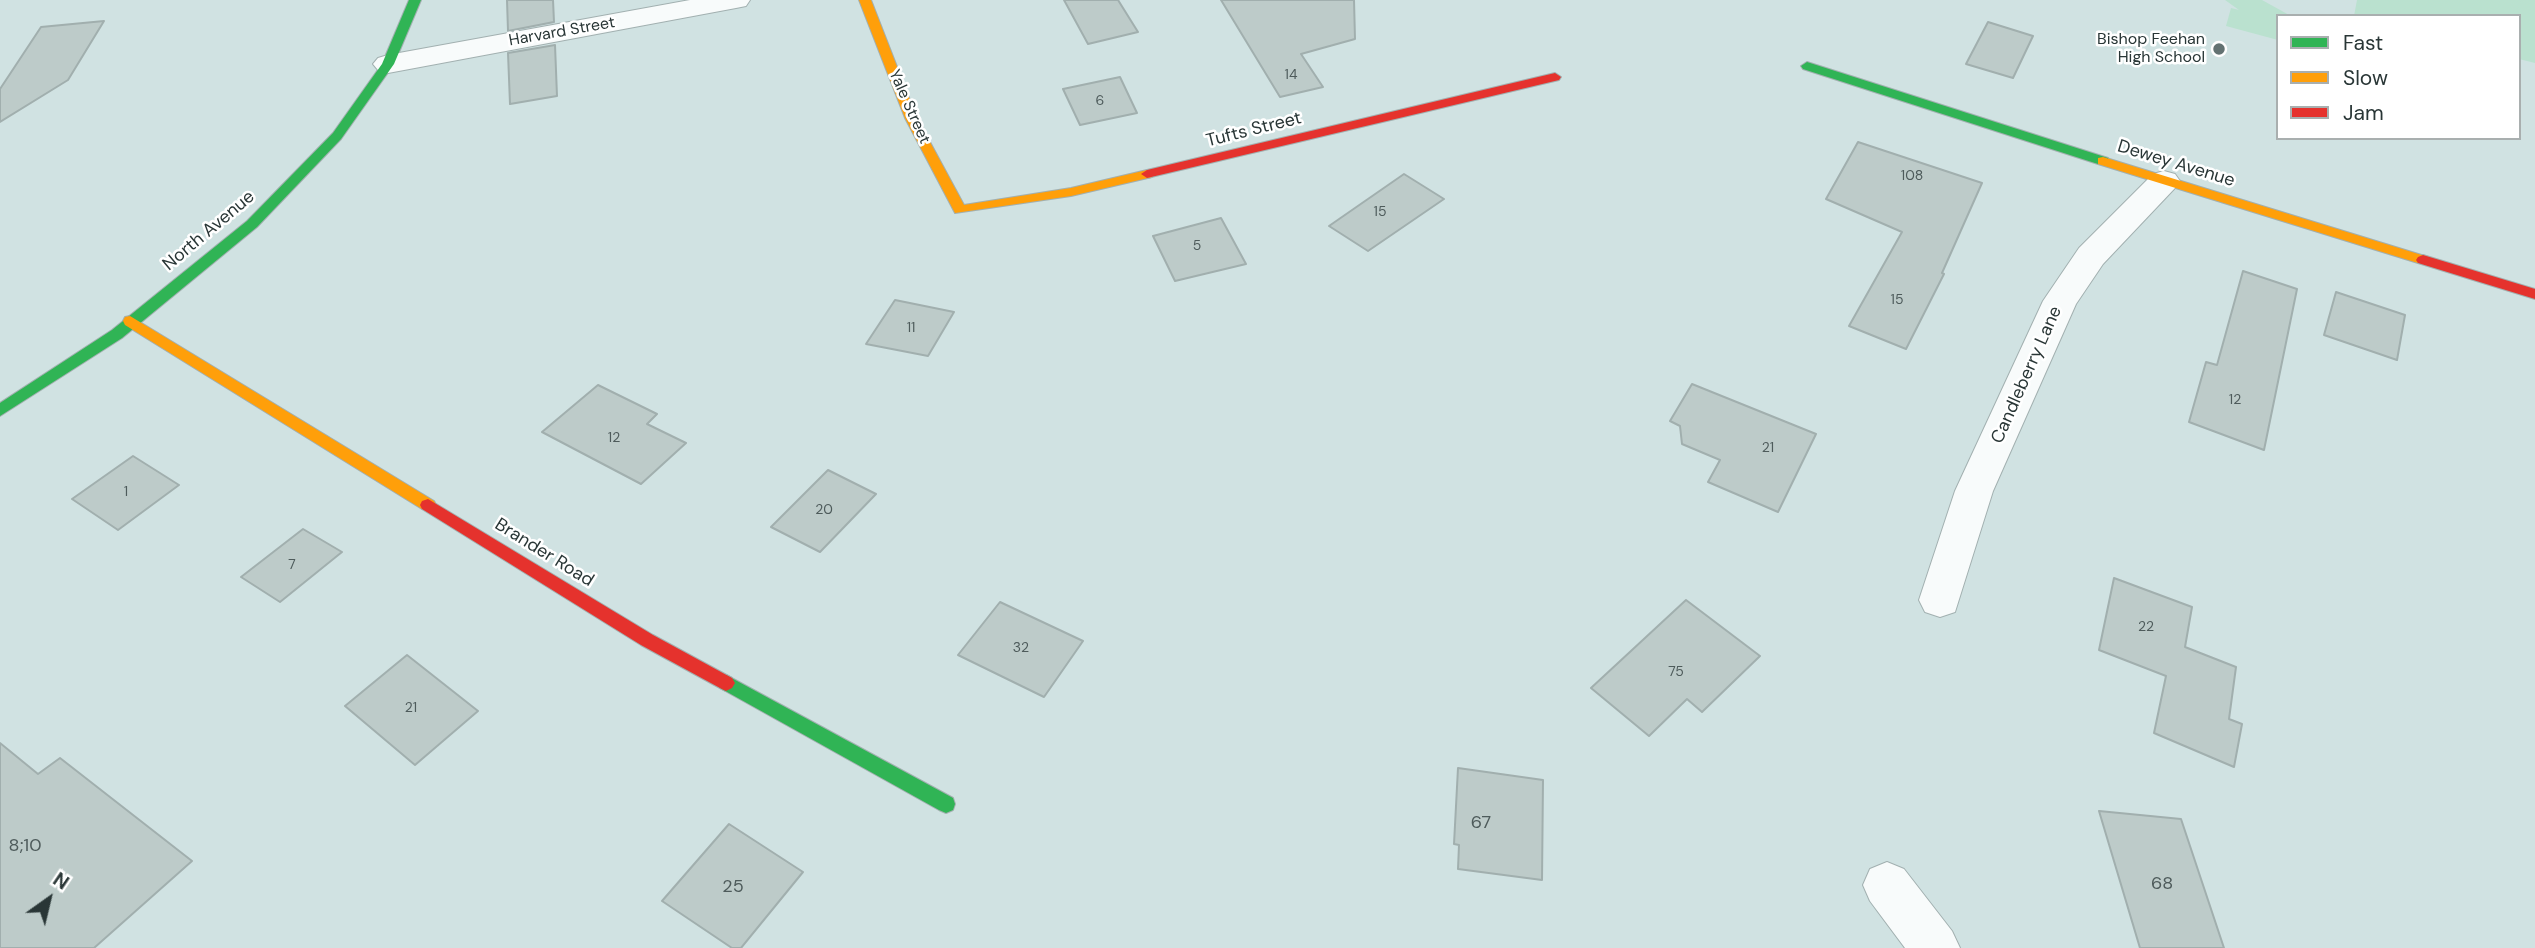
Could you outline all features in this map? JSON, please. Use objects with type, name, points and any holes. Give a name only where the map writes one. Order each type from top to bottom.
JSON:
[{"type":"street","name":"North Avenue","points":[[0,410],[117,334],[252,224],[337,136],[388,64],[415,0]]},
{"type":"street","name":"Harvard Street","points":[[388,64],[736,0]]},
{"type":"street","name":"Yale Street","points":[[865,0],[911,118],[960,210]]},
{"type":"street","name":"Dewey Avenue","points":[[1807,66],[2164,181],[2535,295]]},
{"type":"street","name":"Tufts Street","points":[[960,210],[1083,190],[1555,77]]},
{"type":"street","name":"Candleberry Lane","points":[[1940,600],[1974,491],[2060,301],[2091,256],[2164,181]]},
{"type":"street","name":"Brander Road","points":[[130,321],[648,640],[946,804]]},
{"type":"street","points":[[1887,885],[1935,948]]},
{"type":"green space","points":[[2225,0],[2262,0],[2287,14],[2276,14],[2276,39],[2226,26],[2231,8],[2239,10]]},
{"type":"green space","points":[[2357,0],[2535,0],[2535,63],[2521,60],[2521,14],[2354,14]]},
{"type":"building","points":[[507,0],[553,0],[554,22],[508,31]]},
{"type":"building","points":[[1064,0],[1118,0],[1138,32],[1088,44]]},
{"type":"building","points":[[1221,0],[1354,0],[1355,39],[1301,54],[1323,87],[1280,97]]},
{"type":"building","points":[[104,21],[68,80],[0,122],[0,89],[41,27]]},
{"type":"building","points":[[1988,22],[2033,36],[2013,78],[1966,64]]},
{"type":"building","points":[[555,45],[557,96],[510,104],[508,53]]},
{"type":"building","points":[[1120,77],[1137,113],[1080,125],[1063,89]]},
{"type":"building","points":[[1858,142],[1982,183],[1942,273],[1944,274],[1906,349],[1849,326],[1902,232],[1826,199]]},
{"type":"building","points":[[1404,174],[1444,199],[1368,251],[1329,226]]},
{"type":"building","points":[[1221,218],[1246,264],[1175,281],[1153,236]]},
{"type":"building","points":[[2243,271],[2297,289],[2264,450],[2189,422],[2206,362],[2217,365]]},
{"type":"building","points":[[2336,292],[2405,315],[2397,360],[2324,335]]},
{"type":"building","points":[[895,300],[954,312],[928,356],[866,344]]},
{"type":"building","points":[[1692,384],[1816,434],[1778,512],[1708,482],[1720,460],[1682,444],[1680,426],[1670,421]]},
{"type":"building","points":[[598,385],[657,414],[647,424],[686,443],[641,484],[542,432]]},
{"type":"building","points":[[133,456],[179,485],[118,530],[72,499]]},
{"type":"building","points":[[828,470],[876,494],[820,552],[771,527]]},
{"type":"building","points":[[303,529],[342,552],[280,602],[241,577]]},
{"type":"building","points":[[2114,578],[2192,607],[2185,647],[2236,667],[2229,719],[2242,724],[2234,767],[2154,733],[2166,676],[2099,650]]},
{"type":"building","points":[[1686,600],[1760,656],[1702,712],[1687,699],[1649,736],[1591,688]]},
{"type":"building","points":[[1000,602],[1083,641],[1044,697],[958,655]]},
{"type":"building","points":[[407,655],[478,711],[415,765],[345,706]]},
{"type":"building","points":[[0,743],[38,774],[60,758],[192,861],[94,948],[0,948]]},
{"type":"building","points":[[1458,768],[1543,780],[1542,880],[1458,869],[1459,845],[1454,844]]},
{"type":"building","points":[[2099,811],[2181,819],[2224,948],[2140,948]]},
{"type":"building","points":[[729,824],[803,872],[741,948],[732,948],[662,901]]},
{"type":"traffic: fast","points":[[0,410],[117,334],[252,224],[337,136],[388,64],[415,0]]},
{"type":"traffic: fast","points":[[1807,66],[2103,161]]},
{"type":"traffic: fast","points":[[726,683],[946,804]]},
{"type":"traffic: slow","points":[[865,0],[911,118],[960,210],[1071,192],[1147,174]]},
{"type":"traffic: slow","points":[[2103,161],[2423,260]]},
{"type":"traffic: slow","points":[[130,321],[428,505]]},
{"type":"traffic: jam","points":[[1147,174],[1555,77]]},
{"type":"traffic: jam","points":[[2423,260],[2535,294]]},
{"type":"traffic: jam","points":[[428,505],[647,640],[726,683]]},
{"type":"place","name":"Bishop Feehan High School","points":[[2219,49]]}]
